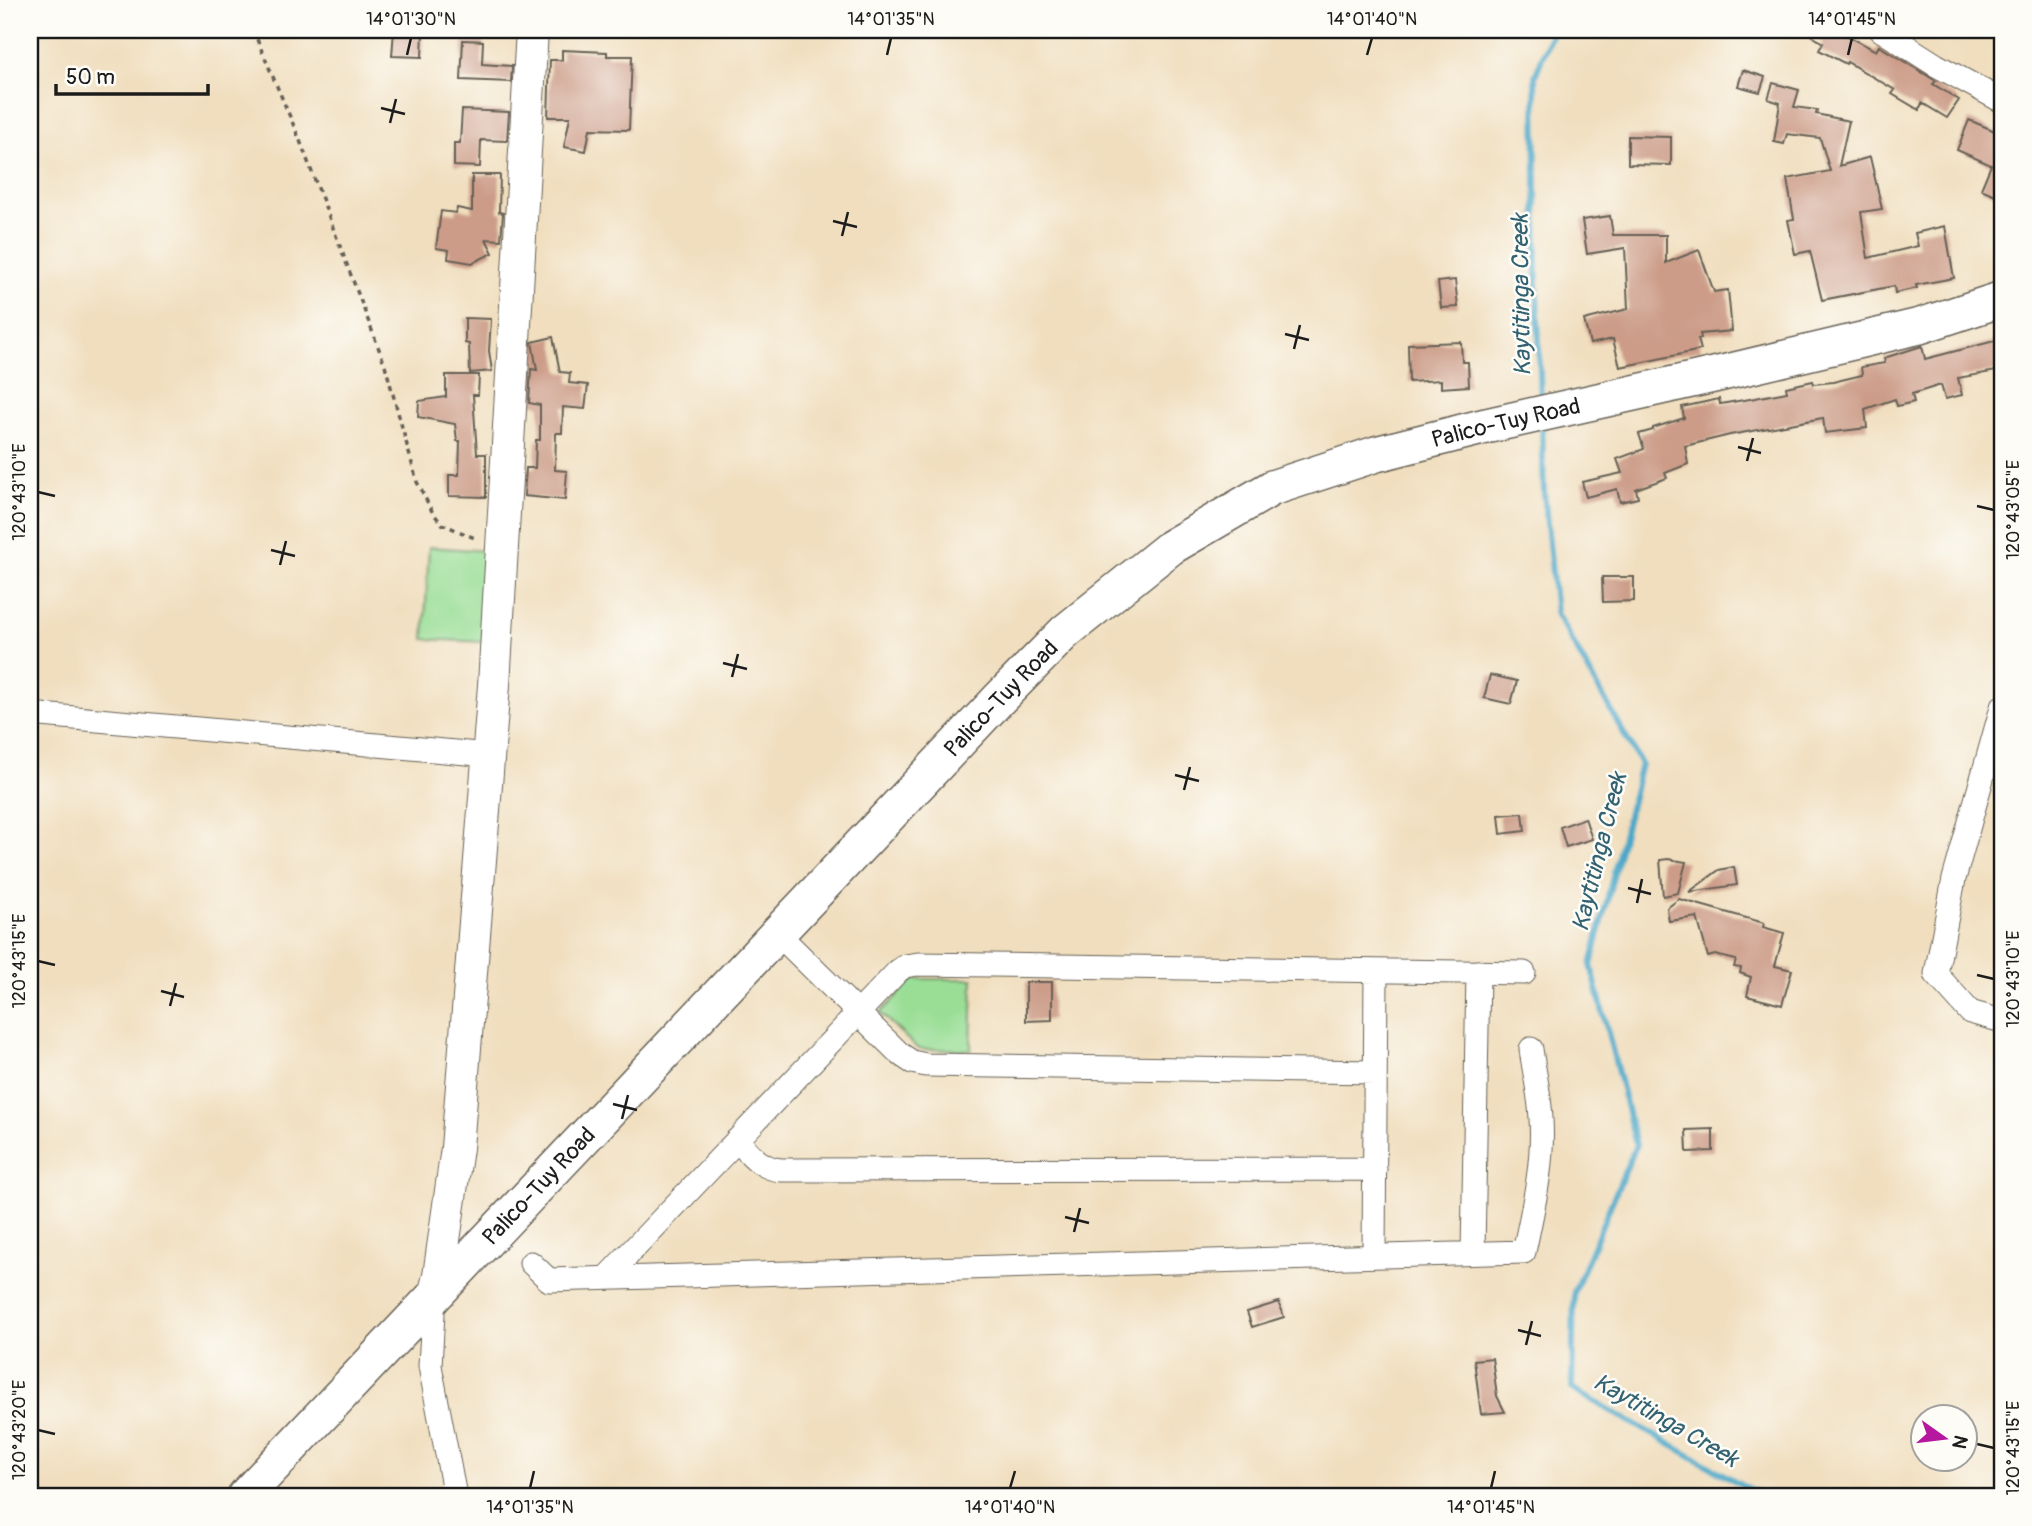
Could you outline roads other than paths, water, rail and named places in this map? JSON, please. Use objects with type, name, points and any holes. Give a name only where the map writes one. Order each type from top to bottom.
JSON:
[{"type":"main road","name":"Palico-Tuy Road","points":[[245,1496],[1065,632],[1171,547],[1272,488],[1376,454],[1920,326],[2002,299]]},
{"type":"street","points":[[455,1496],[430,1366],[433,1295],[439,1276],[457,1148],[489,755],[532,30]]},
{"type":"street","points":[[1881,30],[1936,65],[2002,101]]},
{"type":"street","points":[[2002,707],[1954,879],[1936,974],[1970,1012],[2002,1021]]},
{"type":"street","points":[[30,713],[489,755]]},
{"type":"street","points":[[777,933],[900,1054],[912,1062],[926,1065],[1375,1072]]},
{"type":"street","points":[[606,1278],[905,966],[918,964],[1524,973]]},
{"type":"street","points":[[1374,1256],[1376,971]]},
{"type":"street","points":[[1473,1254],[1478,972]]},
{"type":"street","points":[[531,1263],[549,1280],[1524,1252],[1539,1184],[1541,1149],[1541,1118],[1531,1049]]},
{"type":"street","points":[[737,1140],[757,1162],[771,1170],[1375,1169]]},
{"type":"waterway","name":"Kaytitinga Creek","points":[[1541,403],[1535,76],[1553,30]]},
{"type":"waterway","name":"Kaytitinga Creek","points":[[1542,424],[1544,493],[1556,613],[1641,764],[1591,965],[1636,1145],[1574,1292],[1572,1389],[1762,1496]]}]
